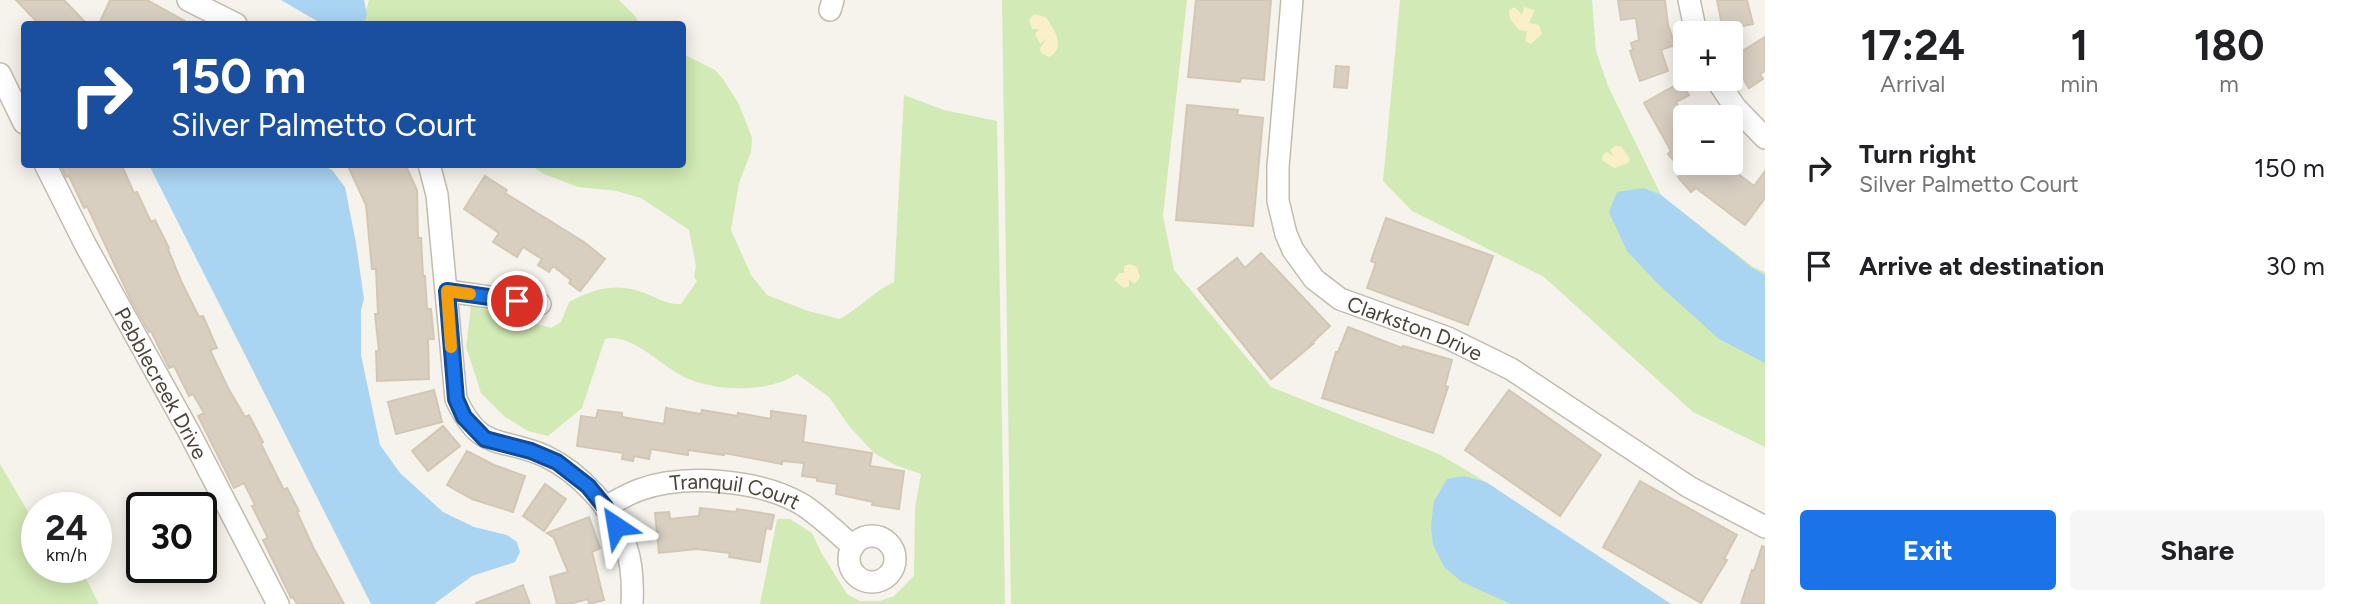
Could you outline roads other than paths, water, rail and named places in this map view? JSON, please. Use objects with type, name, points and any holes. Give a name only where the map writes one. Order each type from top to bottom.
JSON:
[{"type":"street","points":[[188,0],[230,21]]},
{"type":"street","name":"Clarkston Drive","points":[[1292,0],[1278,167],[1278,201],[1286,234],[1298,258],[1314,279],[1340,299],[1448,338],[1503,364],[1667,473],[1733,512],[1765,527]]},
{"type":"street","points":[[1689,0],[1693,21]]},
{"type":"street","points":[[0,74],[21,117]]},
{"type":"street","points":[[1724,91],[1735,107],[1765,138]]},
{"type":"street","name":"Pebblecreek Drive","points":[[48,168],[85,244],[189,432],[278,604]]},
{"type":"street","points":[[430,168],[437,195],[456,399],[464,417],[485,439],[531,451],[557,462],[588,486],[605,507],[626,545],[633,583],[632,604]]},
{"type":"street","points":[[447,291],[540,304]]},
{"type":"street","name":"Tranquil Court","points":[[605,507],[642,489],[659,485],[709,481],[757,486],[802,504],[822,518],[853,547]]},
{"type":"water","points":[[281,0],[364,0],[367,15],[365,21],[317,21]]},
{"type":"water","points":[[151,168],[328,168],[345,187],[364,299],[361,310],[361,355],[380,445],[400,473],[443,512],[474,527],[507,535],[517,542],[520,552],[515,562],[472,576],[434,604],[371,604]]},
{"type":"water","points":[[1644,188],[1661,195],[1752,268],[1765,275],[1765,363],[1719,339],[1658,284],[1627,251],[1609,212],[1617,192]]},
{"type":"water","points":[[1464,476],[1486,482],[1671,604],[1511,604],[1462,582],[1445,568],[1433,545],[1431,525],[1434,501],[1447,479]]}]
